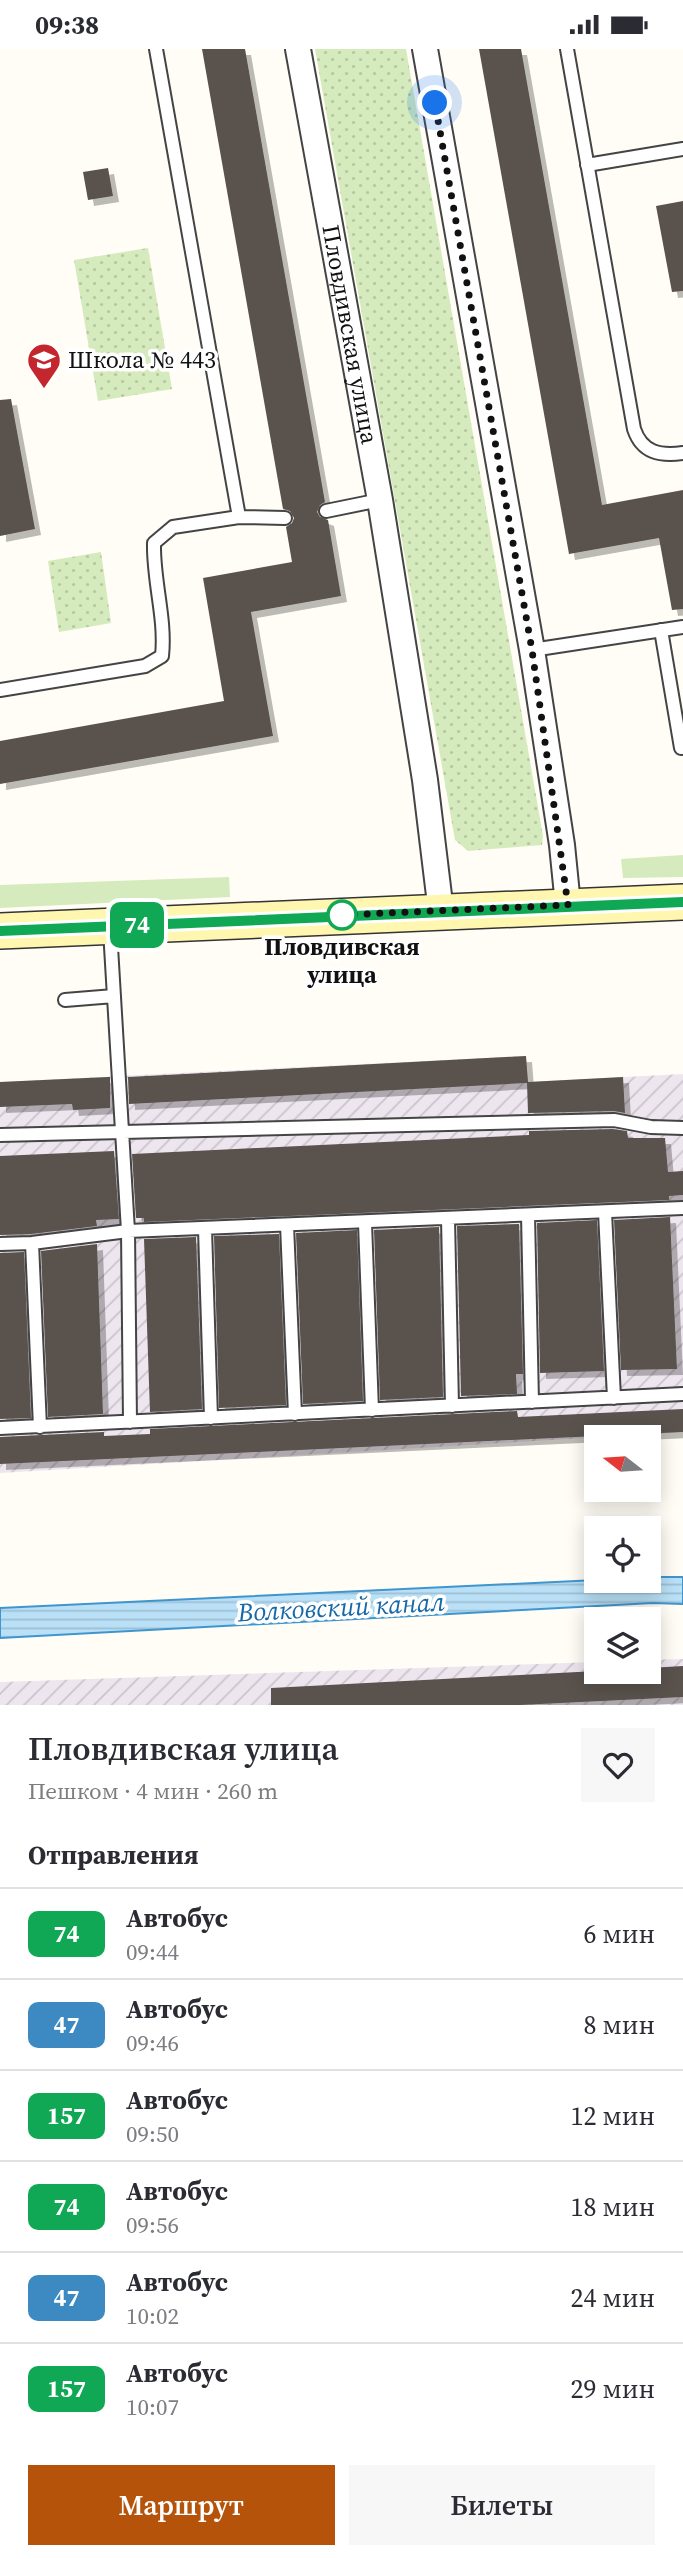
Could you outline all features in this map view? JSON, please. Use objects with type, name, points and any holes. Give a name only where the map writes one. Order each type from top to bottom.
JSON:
[{"type":"street","name":"Пловдивская улица","points":[[299,49],[380,500],[426,792],[441,912]]},
{"type":"street","points":[[425,49],[532,650],[568,905]]},
{"type":"street","points":[[0,931],[683,902]]},
{"type":"lane","points":[[156,49],[239,517]]},
{"type":"lane","points":[[567,49],[634,429],[637,439],[650,451],[660,454],[683,453]]},
{"type":"lane","points":[[587,165],[683,149]]},
{"type":"lane","points":[[326,511],[380,500]]},
{"type":"lane","points":[[0,690],[145,666],[162,656],[164,634],[154,563],[155,543],[173,527],[239,517],[285,518]]},
{"type":"lane","points":[[532,650],[683,627]]},
{"type":"lane","points":[[661,630],[680,716],[681,748]]},
{"type":"lane","points":[[110,926],[128,1231],[130,1422]]},
{"type":"lane","points":[[65,1000],[114,996]]},
{"type":"lane","points":[[0,1135],[614,1120],[651,1127],[683,1128]]},
{"type":"lane","points":[[0,1244],[32,1243],[128,1231],[683,1208]]},
{"type":"lane","points":[[605,1212],[614,1398]]},
{"type":"lane","points":[[528,1215],[532,1402]]},
{"type":"lane","points":[[448,1219],[452,1406]]},
{"type":"lane","points":[[365,1223],[372,1410]]},
{"type":"lane","points":[[287,1225],[295,1414]]},
{"type":"lane","points":[[205,1229],[211,1418]]},
{"type":"lane","points":[[32,1243],[40,1427]]},
{"type":"lane","points":[[0,1429],[683,1394]]},
{"type":"shaded area","points":[[526,1056],[528,1082],[683,1074],[683,1432],[662,1433],[662,1425],[584,1425],[584,1438],[0,1473],[0,1082]]},
{"type":"shaded area","points":[[683,1659],[683,1705],[0,1705],[0,1682],[584,1662],[584,1684],[661,1684],[661,1660]]},
{"type":"green space","points":[[315,49],[406,49],[543,836],[542,845],[468,851],[455,840]]},
{"type":"green space","points":[[148,248],[172,389],[98,401],[74,260]]},
{"type":"green space","points":[[101,552],[111,623],[59,632],[48,561]]},
{"type":"green space","points":[[683,855],[683,877],[623,878],[621,859]]},
{"type":"green space","points":[[229,877],[230,897],[0,908],[0,885]]},
{"type":"water","name":"Волковский канал","points":[[661,1577],[683,1577],[683,1604],[653,1603],[0,1638],[0,1608],[584,1581],[584,1593],[661,1593]]},
{"type":"building","points":[[202,49],[245,49],[325,502],[317,512],[320,517],[328,520],[341,596],[251,612],[273,736],[0,784],[0,741],[224,701],[203,578],[292,562],[286,527],[294,518],[290,511],[283,509]]},
{"type":"building","points":[[479,49],[521,49],[602,505],[683,490],[683,609],[672,610],[659,538],[569,554]]},
{"type":"building","points":[[108,168],[113,196],[88,200],[83,172]]},
{"type":"building","points":[[683,201],[683,291],[672,292],[656,206]]},
{"type":"building","points":[[11,399],[35,529],[0,536],[0,400]]},
{"type":"building","points":[[526,1056],[528,1082],[623,1077],[625,1113],[528,1113],[527,1083],[129,1104],[128,1077]]},
{"type":"building","points":[[110,1077],[110,1108],[73,1110],[72,1104],[0,1107],[0,1082]]},
{"type":"building","points":[[529,1131],[627,1131],[628,1138],[665,1138],[668,1172],[683,1171],[683,1195],[669,1196],[669,1200],[144,1222],[144,1218],[136,1218],[132,1154],[529,1135]]},
{"type":"building","points":[[114,1151],[119,1219],[96,1220],[97,1226],[0,1235],[0,1156]]},
{"type":"building","points":[[670,1217],[677,1369],[621,1370],[614,1220]]},
{"type":"building","points":[[597,1220],[604,1371],[540,1373],[537,1223]]},
{"type":"building","points":[[519,1224],[523,1374],[516,1374],[517,1394],[461,1396],[457,1226]]},
{"type":"building","points":[[439,1227],[443,1397],[380,1400],[374,1230]]},
{"type":"building","points":[[357,1230],[363,1401],[303,1404],[296,1233]]},
{"type":"building","points":[[279,1234],[286,1405],[219,1408],[214,1236]]},
{"type":"building","points":[[196,1237],[202,1409],[150,1412],[144,1239]]},
{"type":"building","points":[[97,1244],[103,1414],[48,1417],[41,1251]]},
{"type":"building","points":[[24,1252],[31,1418],[0,1419],[0,1253]]},
{"type":"building","points":[[683,1409],[683,1432],[662,1433],[662,1425],[584,1425],[584,1437],[0,1464],[0,1437],[104,1432],[104,1436],[150,1434],[150,1429],[517,1411],[518,1417]]},
{"type":"building","points":[[683,1666],[683,1697],[520,1705],[271,1705],[271,1688],[584,1672],[584,1684],[661,1684],[661,1667]]},
{"type":"bus line","name":"74","points":[[0,931],[683,902]]},
{"type":"place","name":"Школа № 443","points":[[44,390]]},
{"type":"place","name":"Пловдивская улица","points":[[342,915]]},
{"type":"route","points":[[342,915],[568,905],[562,845],[532,650],[435,103]]}]
